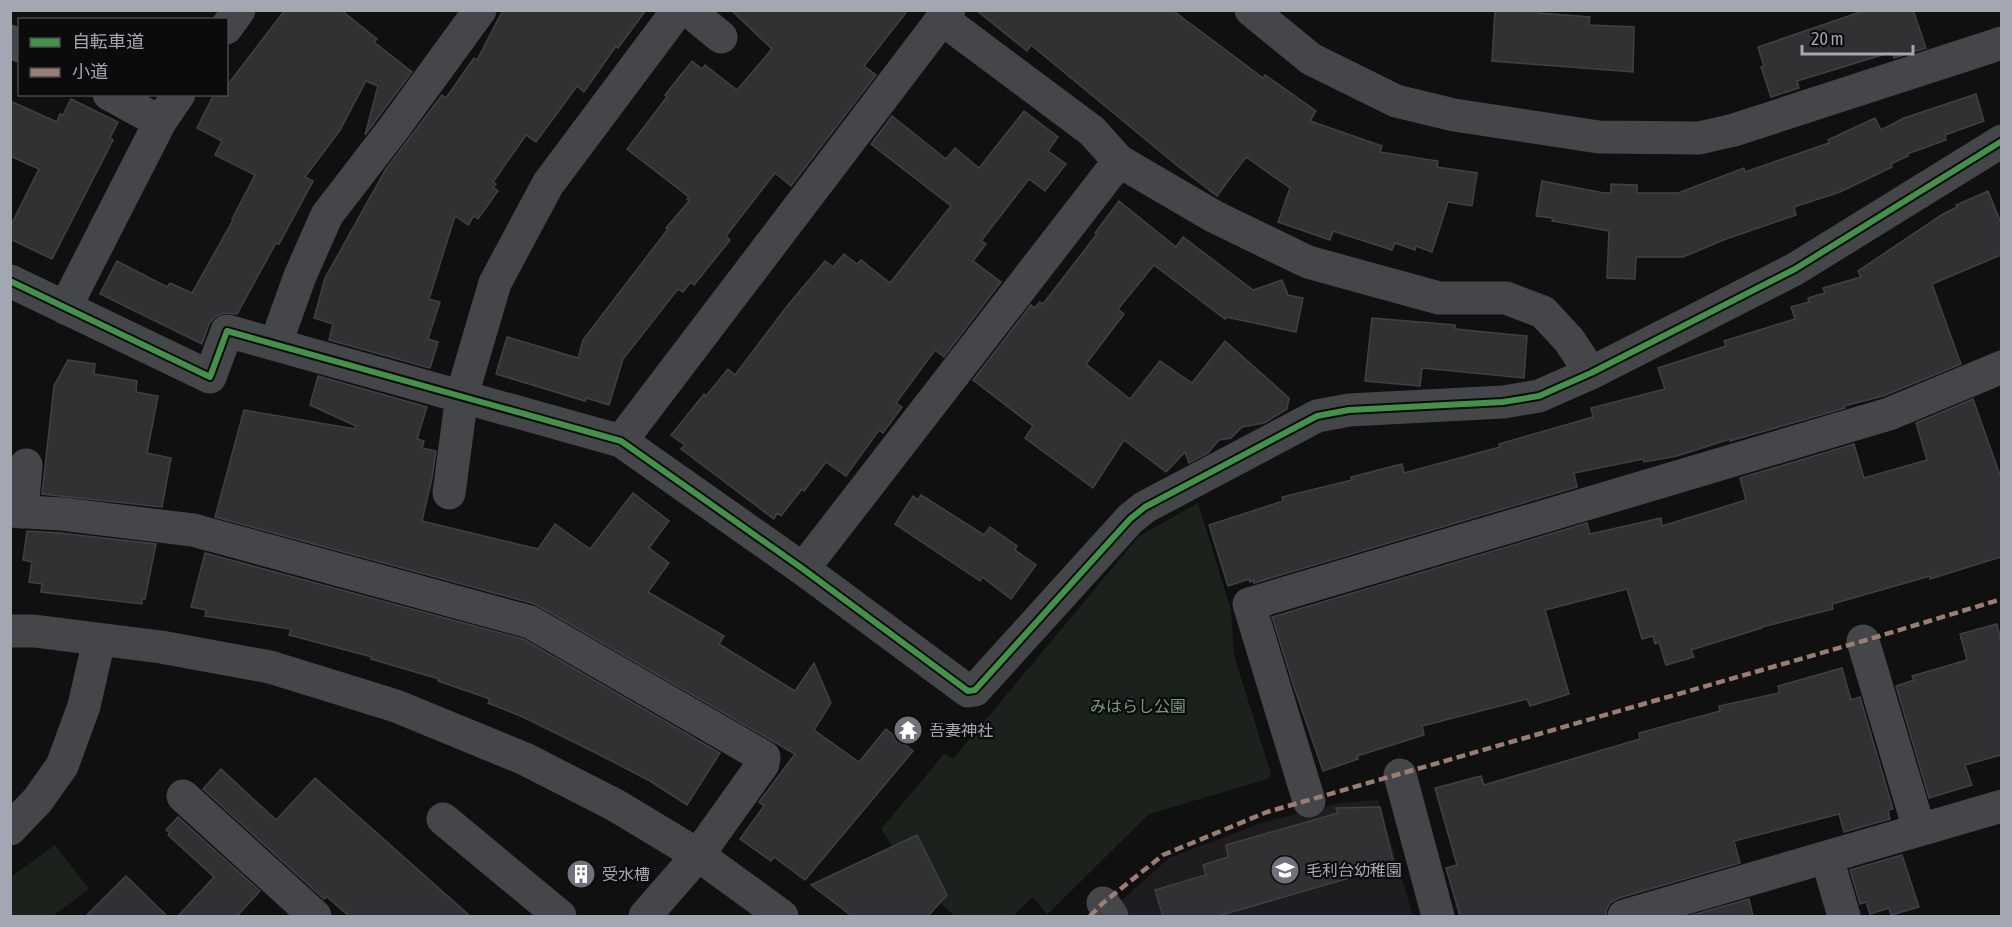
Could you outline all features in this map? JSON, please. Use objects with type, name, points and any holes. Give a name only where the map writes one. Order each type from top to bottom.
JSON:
[{"type":"street","points":[[228,25],[239,10]]},
{"type":"street","points":[[449,493],[462,395],[495,283],[548,184],[678,10]]},
{"type":"street","points":[[688,10],[721,37]]},
{"type":"street","points":[[1251,10],[1311,58],[1395,101],[1454,115],[1599,137],[1698,138],[1734,130],[2001,43]]},
{"type":"street","points":[[621,441],[945,15],[1092,131],[1119,161],[1215,217],[1308,262],[1439,298],[1506,298],[1543,312],[1569,340],[1592,373]]},
{"type":"street","points":[[276,343],[300,276],[327,215],[466,16]]},
{"type":"street","points":[[114,96],[160,122]]},
{"type":"street","points":[[65,308],[160,122],[178,96]]},
{"type":"street","points":[[10,281],[210,377],[227,331],[621,441],[803,569],[968,691],[975,690],[1130,519],[1145,507],[1317,416],[1349,411],[1503,402],[1539,396],[1592,373],[1795,268],[2001,141]]},
{"type":"street","points":[[803,569],[1119,161]]},
{"type":"street","points":[[1309,801],[1249,604],[1888,414],[2001,367]]},
{"type":"street","points":[[26,465],[16,512],[62,514],[193,530],[531,622],[764,757],[763,764],[698,855],[645,916]]},
{"type":"street","points":[[10,631],[34,631],[161,647],[270,667],[396,706],[525,759],[615,805],[698,855],[782,916]]},
{"type":"street","points":[[10,829],[37,801],[62,766],[84,706],[99,640]]},
{"type":"street","points":[[1863,641],[1919,829]]},
{"type":"street","points":[[1400,775],[1438,916]]},
{"type":"street","points":[[183,796],[315,916]]},
{"type":"street","points":[[1633,915],[2001,806]]},
{"type":"street","points":[[443,819],[560,916]]},
{"type":"street","points":[[1827,858],[1844,916]]},
{"type":"shaded area","name":"毛利台幼稚園","points":[[1378,800],[1413,916],[1125,916],[1121,901],[1169,858],[1264,822],[1340,803]]},
{"type":"green space","name":"みはらし公園","points":[[1198,503],[1231,610],[1234,655],[1271,774],[1268,779],[1149,814],[1047,915],[1033,897],[1013,916],[954,916],[912,877],[881,829],[945,753],[953,759],[1139,536]]},
{"type":"green space","points":[[55,845],[89,889],[53,916],[11,916],[11,877]]},
{"type":"building","points":[[285,10],[341,10],[377,39],[374,42],[412,72],[365,135],[378,86],[366,81],[340,130],[305,177],[313,181],[237,314],[223,313],[215,317],[209,324],[202,344],[100,294],[117,261],[167,287],[170,283],[192,293],[255,175],[215,155],[222,141],[197,128],[213,96],[228,96],[228,84]]},
{"type":"building","points":[[503,10],[646,10],[618,48],[616,46],[584,92],[577,86],[536,142],[526,135],[493,182],[496,184],[493,187],[498,191],[478,219],[474,216],[468,225],[455,216],[429,299],[440,302],[428,339],[438,342],[430,368],[329,340],[333,324],[314,318],[325,278],[386,169],[442,95],[446,98],[474,58],[477,60]]},
{"type":"building","points":[[731,10],[908,10],[864,66],[876,75],[791,186],[775,173],[726,236],[730,240],[694,285],[691,282],[683,292],[678,289],[623,359],[609,405],[586,398],[585,401],[496,374],[507,337],[578,358],[583,340],[668,229],[666,228],[689,201],[687,199],[689,197],[627,149],[692,61],[702,69],[705,65],[737,90],[772,49]]},
{"type":"building","points":[[976,10],[1172,10],[1263,78],[1265,75],[1316,111],[1310,121],[1382,146],[1380,152],[1438,161],[1437,167],[1477,173],[1472,206],[1448,202],[1432,252],[1416,246],[1415,250],[1395,243],[1392,250],[1333,231],[1330,240],[1278,222],[1290,188],[1246,157],[1217,196],[1031,45],[1027,51]]},
{"type":"building","points":[[1495,10],[1540,10],[1539,13],[1590,17],[1589,25],[1634,27],[1633,72],[1492,61]]},
{"type":"building","points":[[1866,10],[1913,10],[1926,48],[1894,58],[1892,52],[1797,81],[1799,88],[1771,97],[1761,67],[1764,66],[1758,47]]},
{"type":"building","points":[[1976,94],[1984,121],[1945,135],[1946,140],[1907,154],[1908,156],[1891,164],[1892,167],[1840,192],[1794,207],[1796,215],[1726,239],[1683,257],[1636,257],[1635,279],[1607,278],[1609,231],[1536,216],[1542,181],[1604,193],[1611,193],[1611,184],[1637,185],[1637,193],[1678,193],[1744,168],[1745,172],[1829,143],[1828,140],[1875,118],[1881,130],[1904,118]]},
{"type":"building","points":[[71,99],[118,122],[110,138],[113,140],[52,259],[10,239],[10,227],[39,169],[10,156],[10,101],[57,122]]},
{"type":"building","points":[[1024,111],[1058,137],[1048,151],[1066,164],[1045,191],[1029,179],[981,241],[986,244],[973,261],[1001,282],[944,357],[935,350],[896,403],[902,407],[883,433],[879,430],[846,476],[826,462],[804,491],[802,489],[781,516],[777,513],[774,519],[681,449],[685,445],[671,435],[704,394],[706,396],[728,369],[735,375],[825,261],[833,267],[844,254],[857,264],[861,260],[890,283],[951,206],[871,144],[892,116],[946,159],[955,148],[979,168]]},
{"type":"building","points":[[1988,191],[2001,223],[2001,255],[1932,284],[1961,364],[1883,396],[1844,406],[1845,408],[1677,456],[1644,462],[1643,459],[1574,473],[1577,487],[1254,583],[1249,579],[1228,586],[1209,525],[1283,501],[1282,497],[1352,480],[1351,477],[1402,464],[1404,473],[1500,447],[1499,444],[1593,417],[1591,408],[1665,389],[1658,368],[1726,346],[1724,341],[1795,319],[1791,307],[1809,302],[1808,298],[1825,293],[1823,288],[1861,277],[1858,271],[1957,207],[1956,205]]},
{"type":"building","points":[[1119,201],[1176,247],[1183,237],[1253,290],[1282,280],[1288,295],[1303,298],[1296,332],[1226,317],[1225,319],[1154,265],[1118,309],[1124,314],[1086,364],[1130,399],[1160,361],[1192,383],[1225,341],[1289,398],[1287,409],[1264,423],[1242,427],[1231,438],[1219,440],[1208,453],[1189,463],[1185,452],[1166,472],[1124,440],[1093,488],[1025,438],[1033,426],[973,380],[1031,305],[1034,308],[1040,302],[1043,304],[1097,234],[1095,233]]},
{"type":"building","points":[[1372,318],[1455,325],[1455,329],[1527,336],[1524,378],[1422,368],[1420,386],[1365,381]]},
{"type":"building","points":[[68,360],[95,364],[94,374],[137,381],[136,392],[158,396],[147,453],[171,458],[162,507],[42,494],[54,386]]},
{"type":"building","points":[[318,376],[427,407],[417,439],[424,441],[422,448],[436,451],[422,521],[538,549],[555,524],[590,549],[633,493],[669,521],[649,548],[669,563],[648,592],[724,636],[719,644],[795,691],[814,663],[831,703],[814,730],[859,762],[886,729],[913,751],[805,880],[774,857],[771,861],[740,839],[764,806],[759,802],[795,754],[535,604],[215,517],[244,410],[355,429],[356,426],[310,405]]},
{"type":"building","points":[[1973,399],[2001,478],[2001,557],[1930,579],[1930,576],[1832,604],[1833,609],[1762,627],[1691,650],[1694,657],[1666,665],[1659,642],[1655,644],[1653,636],[1642,639],[1627,589],[1545,610],[1569,694],[1530,706],[1527,699],[1422,726],[1424,735],[1357,756],[1358,759],[1323,771],[1272,617],[1587,523],[1590,534],[1661,518],[1662,526],[1746,500],[1740,478],[1854,444],[1864,478],[1927,460],[1916,423]]},
{"type":"building","points":[[921,495],[984,535],[990,527],[1017,546],[1015,550],[1036,565],[1011,599],[982,577],[980,581],[895,524],[913,496],[918,500]]},
{"type":"building","points":[[27,531],[156,544],[142,604],[41,592],[42,584],[29,582],[32,562],[23,560]]},
{"type":"building","points":[[205,553],[523,639],[720,753],[687,805],[650,781],[598,754],[523,717],[488,703],[490,699],[438,681],[439,679],[371,659],[372,657],[289,635],[291,629],[205,616],[206,610],[191,607]]},
{"type":"building","points":[[1997,624],[2001,642],[2001,755],[1965,765],[1972,785],[1929,798],[1896,686],[1914,680],[1912,676],[1967,660],[1960,634]]},
{"type":"building","points":[[1842,668],[1851,700],[1860,697],[1893,809],[1888,810],[1890,819],[1844,832],[1839,814],[1734,841],[1740,863],[1619,898],[1610,903],[1606,916],[1460,916],[1446,868],[1457,865],[1435,788],[1481,776],[1484,785],[1640,739],[1639,733],[1720,711],[1719,706],[1779,693],[1778,686]]},
{"type":"building","points":[[221,769],[276,820],[315,778],[470,916],[349,916],[327,897],[324,899],[203,789]]},
{"type":"building","name":"毛利台幼稚園","points":[[1380,807],[1394,865],[1218,916],[1163,916],[1155,890],[1206,875],[1203,865],[1228,857],[1226,845],[1338,813],[1336,808]]},
{"type":"building","points":[[178,817],[260,891],[237,916],[178,916],[214,877],[168,835],[170,833],[166,830]]},
{"type":"building","points":[[917,835],[947,895],[928,916],[852,916],[811,885]]},
{"type":"building","points":[[1902,855],[1919,907],[1891,915],[1889,908],[1870,914],[1866,902],[1860,904],[1850,870]]},
{"type":"building","points":[[126,876],[167,916],[86,916]]},
{"type":"building","points":[[1749,899],[1753,916],[1689,916]]},
{"type":"marked path","points":[[1090,916],[1163,855],[1267,812],[2002,599]]},
{"type":"cycle path","points":[[10,281],[210,377],[227,331],[621,441],[803,569],[968,691],[975,690],[1130,519],[1145,507],[1317,416],[1349,410],[1503,402],[1539,396],[1591,373],[1795,269],[2002,141]]},
{"type":"place","name":"吾妻神社","points":[[908,730]]},
{"type":"place","name":"毛利台幼稚園","points":[[1285,870]]},
{"type":"place","name":"受水槽","points":[[581,874]]}]
